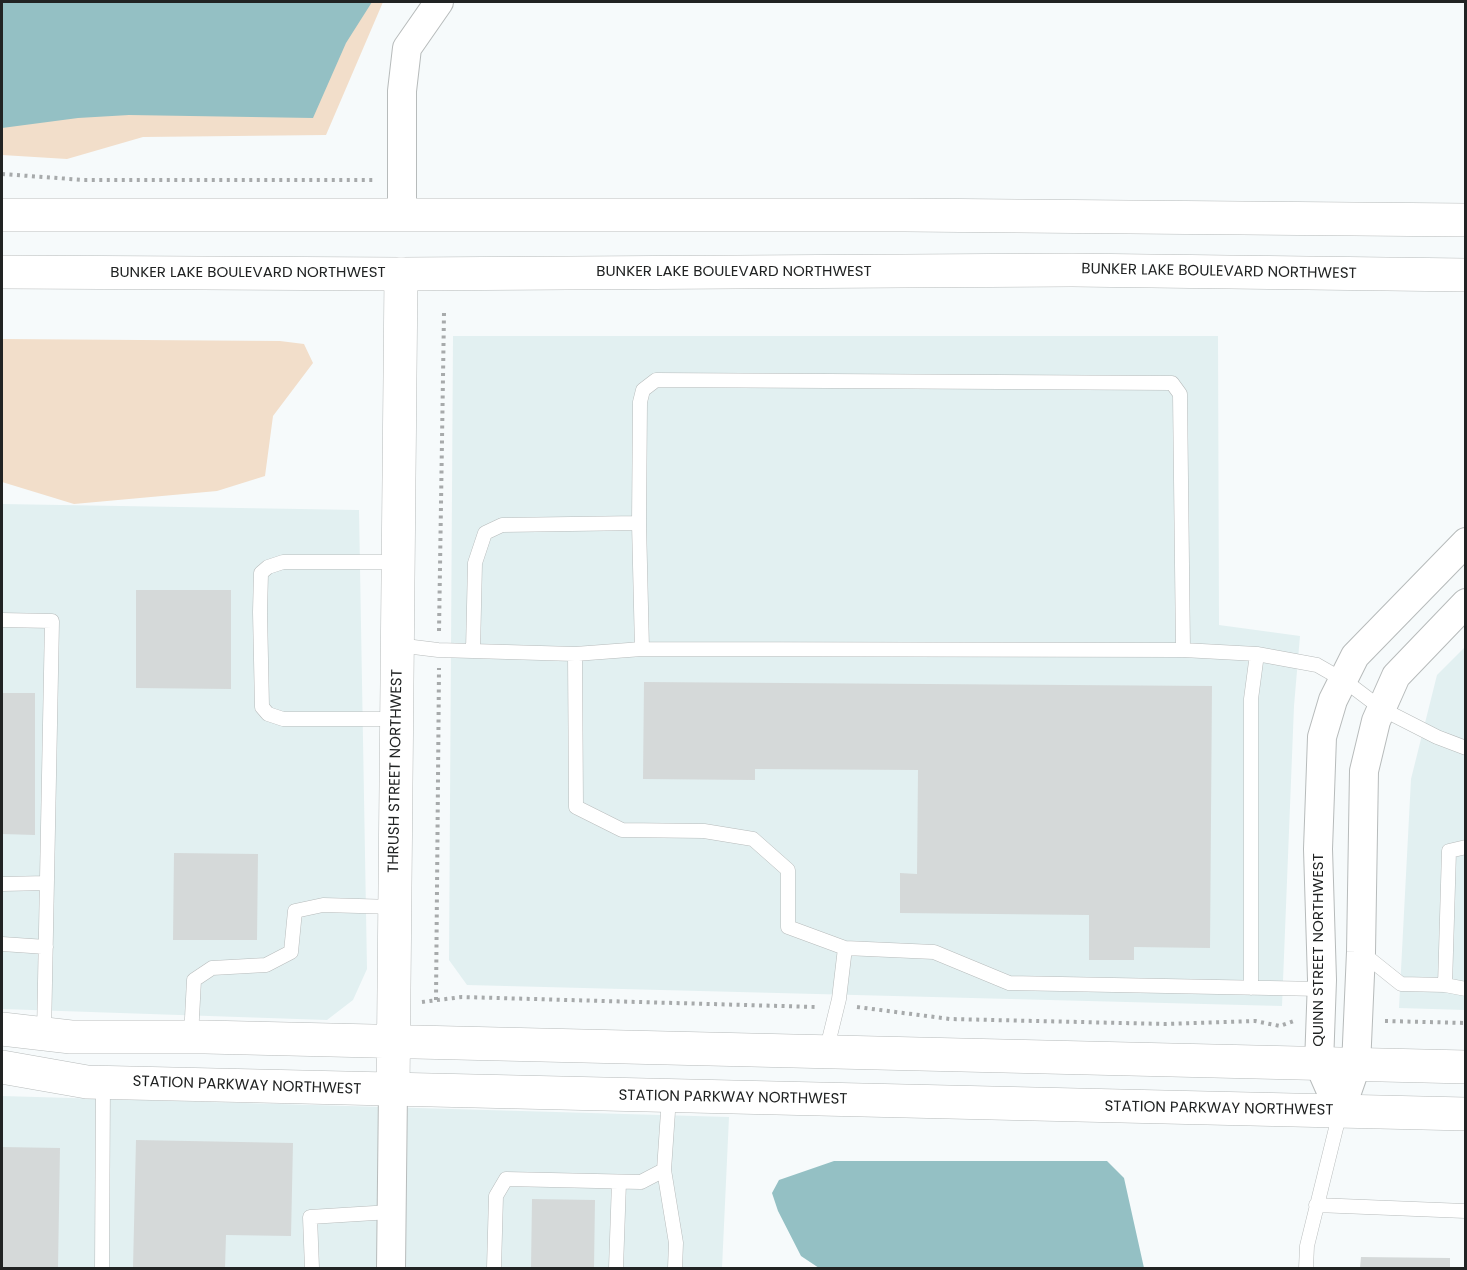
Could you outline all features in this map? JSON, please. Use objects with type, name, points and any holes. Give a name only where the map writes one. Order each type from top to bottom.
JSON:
[{"type":"street","points":[[402,216],[402,91],[407,48],[432,10]]},
{"type":"street","points":[[2,215],[905,214],[1466,220]]},
{"type":"street","name":"BUNKER LAKE BOULEVARD NORTHWEST","points":[[2,272],[402,274],[1072,270],[1466,275]]},
{"type":"street","name":"THRUSH STREET NORTHWEST","points":[[391,1269],[402,274]]},
{"type":"street","name":"QUINN STREET NORTHWEST","points":[[1340,1112],[1318,1064],[1322,989],[1318,849],[1322,737],[1333,700],[1345,681],[1355,656],[1466,542]]},
{"type":"street","points":[[1340,1112],[1356,1066],[1360,1021],[1364,771],[1376,721],[1396,676],[1466,603]]},
{"type":"street","points":[[2,1029],[71,1037],[191,1037],[1466,1067]]},
{"type":"street","points":[[39,1074],[44,1034]]},
{"type":"street","name":"STATION PARKWAY NORTHWEST","points":[[2,1067],[103,1082],[1466,1114]]},
{"type":"lane","points":[[642,649],[639,523],[640,402],[643,390],[656,380],[1172,383],[1180,394],[1183,650]]},
{"type":"lane","points":[[473,650],[476,563],[485,532],[502,525],[639,523]]},
{"type":"lane","points":[[397,719],[283,719],[268,714],[262,707],[260,612],[261,573],[268,567],[283,562],[398,562]]},
{"type":"lane","points":[[2,620],[52,621],[44,1034]]},
{"type":"lane","points":[[397,645],[575,654],[642,649],[1183,650],[1257,654],[1317,665],[1345,681],[1382,709],[1437,737],[1466,748]]},
{"type":"lane","points":[[575,654],[576,807],[621,830],[704,831],[753,839],[788,870],[788,927],[845,948],[934,952],[1009,983],[1322,989]]},
{"type":"lane","points":[[1251,988],[1251,699],[1257,654]]},
{"type":"lane","points":[[1445,985],[1449,851],[1466,847]]},
{"type":"lane","points":[[2,884],[47,883]]},
{"type":"lane","points":[[191,1037],[194,980],[212,968],[266,965],[291,952],[295,911],[323,905],[395,907]]},
{"type":"lane","points":[[2,944],[46,947]]},
{"type":"lane","points":[[826,1053],[839,999],[845,948]]},
{"type":"lane","points":[[1361,952],[1401,984],[1445,985],[1466,989]]},
{"type":"lane","points":[[102,1269],[103,1082]]},
{"type":"lane","points":[[669,1097],[663,1170],[676,1243],[675,1269]]},
{"type":"lane","points":[[1306,1269],[1307,1246],[1340,1112]]},
{"type":"lane","points":[[494,1269],[495,1196],[506,1179],[641,1182],[663,1170]]},
{"type":"lane","points":[[616,1269],[619,1182]]},
{"type":"lane","points":[[1316,1205],[1465,1210]]},
{"type":"lane","points":[[312,1269],[310,1217],[392,1212]]},
{"type":"path","points":[[2,174],[84,180],[403,180]]},
{"type":"path","points":[[1360,1021],[1466,1023]]},
{"type":"shaded area","points":[[2,2],[383,2],[326,135],[143,137],[67,159],[2,155]]},
{"type":"shaded area","points":[[453,336],[1218,336],[1219,625],[1300,636],[1294,706],[1282,1006],[467,985],[449,960]]},
{"type":"shaded area","points":[[2,339],[280,341],[304,344],[313,363],[273,416],[265,476],[217,491],[74,504],[2,482]]},
{"type":"shaded area","points":[[2,504],[359,510],[367,969],[353,1000],[327,1020],[2,1009]]},
{"type":"shaded area","points":[[1465,647],[1465,1010],[1399,1008],[1411,779],[1437,675]]},
{"type":"shaded area","points":[[2,1096],[729,1117],[722,1268],[2,1268]]},
{"type":"water","points":[[2,2],[372,2],[346,43],[313,118],[129,115],[78,118],[2,128]]},
{"type":"water","points":[[834,1161],[1107,1161],[1124,1178],[1144,1268],[819,1268],[801,1256],[778,1211],[772,1193],[779,1180]]},
{"type":"building","points":[[136,590],[231,590],[231,689],[136,688]]},
{"type":"building","points":[[644,682],[1212,686],[1210,948],[1134,947],[1134,960],[1089,960],[1089,915],[900,913],[900,873],[917,874],[918,770],[755,769],[755,780],[643,779]]},
{"type":"building","points":[[2,693],[35,693],[35,835],[2,834]]},
{"type":"building","points":[[174,853],[258,854],[257,940],[173,940]]},
{"type":"building","points":[[136,1140],[293,1143],[291,1236],[226,1235],[225,1268],[133,1268]]},
{"type":"building","points":[[2,1147],[60,1148],[58,1268],[2,1268]]},
{"type":"building","points":[[532,1199],[595,1200],[594,1268],[531,1268]]},
{"type":"building","points":[[1361,1257],[1450,1258],[1450,1268],[1360,1268]]}]
